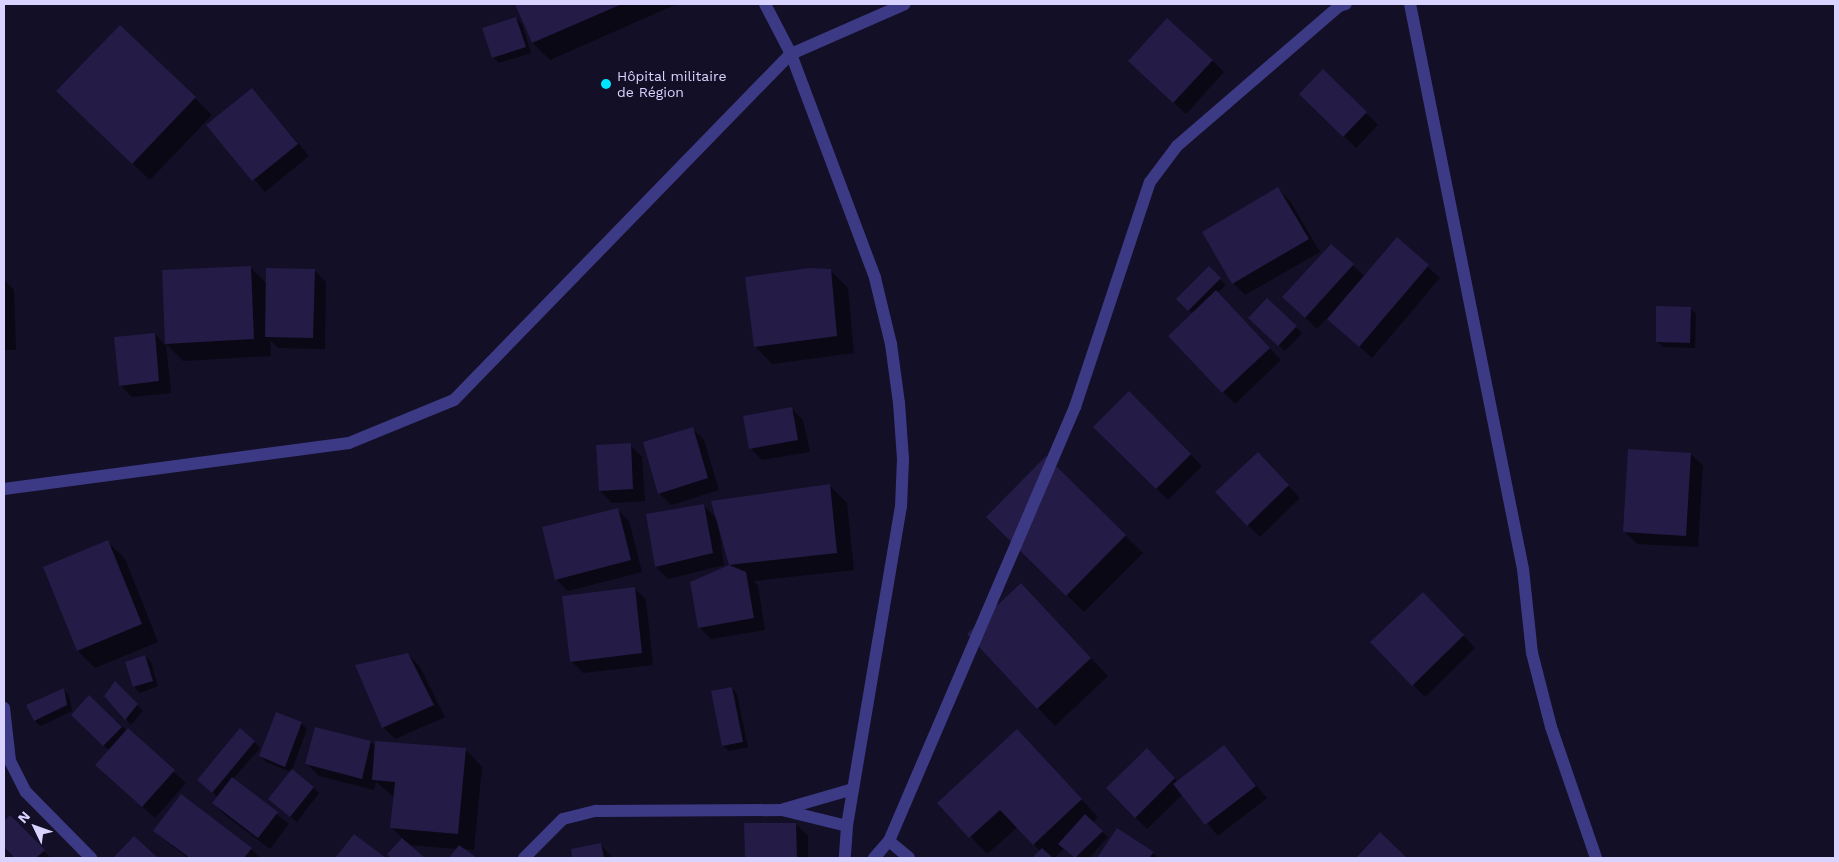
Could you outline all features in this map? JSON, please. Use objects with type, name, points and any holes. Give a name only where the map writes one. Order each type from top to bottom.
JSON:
[{"type":"street","points":[[765,4],[791,54],[875,278],[890,344],[899,404],[903,459],[901,506],[847,826],[845,858]]},
{"type":"street","points":[[4,489],[349,443],[454,400],[791,54],[905,4]]},
{"type":"street","points":[[1410,4],[1523,569],[1532,653],[1551,727],[1596,858]]},
{"type":"street","points":[[874,858],[889,841],[1075,408],[1150,182],[1177,146],[1340,5]]},
{"type":"street","points":[[4,708],[10,761],[26,792],[91,858]]},
{"type":"street","points":[[782,810],[853,789]]},
{"type":"street","points":[[524,858],[563,819],[596,812],[782,810],[847,826]]},
{"type":"street","points":[[889,841],[909,858]]},
{"type":"building","points":[[515,4],[622,4],[532,43]]},
{"type":"building","points":[[516,17],[526,47],[492,58],[482,28]]},
{"type":"building","points":[[1167,18],[1213,60],[1173,103],[1128,61]]},
{"type":"building","points":[[120,25],[196,97],[132,164],[56,91]]},
{"type":"building","points":[[1323,69],[1367,112],[1343,137],[1299,94]]},
{"type":"building","points":[[252,88],[298,144],[252,181],[206,125]]},
{"type":"building","points":[[1278,187],[1309,239],[1232,284],[1202,232]]},
{"type":"building","points":[[1397,237],[1429,265],[1359,347],[1327,319]]},
{"type":"building","points":[[1331,244],[1354,264],[1305,318],[1282,297]]},
{"type":"building","points":[[251,266],[254,339],[165,344],[162,270]]},
{"type":"building","points":[[1209,266],[1221,278],[1188,311],[1176,299]]},
{"type":"building","points":[[266,268],[315,269],[313,338],[265,337]]},
{"type":"building","points":[[809,268],[831,269],[837,336],[754,347],[745,277]]},
{"type":"building","points":[[1216,290],[1270,348],[1222,393],[1168,336]]},
{"type":"building","points":[[1267,298],[1297,326],[1278,346],[1248,318]]},
{"type":"building","points":[[1656,306],[1691,307],[1690,343],[1656,342]]},
{"type":"building","points":[[155,333],[159,381],[119,386],[114,337]]},
{"type":"building","points":[[1129,391],[1191,454],[1156,489],[1093,427]]},
{"type":"building","points":[[792,407],[798,440],[749,449],[743,416]]},
{"type":"building","points":[[693,427],[708,478],[658,494],[643,442]]},
{"type":"building","points":[[631,443],[633,489],[599,491],[596,445]]},
{"type":"building","points":[[1628,449],[1691,453],[1686,536],[1623,532]]},
{"type":"building","points":[[1258,452],[1289,485],[1247,526],[1215,492]]},
{"type":"building","points":[[1046,456],[1126,535],[1066,596],[986,517]]},
{"type":"building","points":[[830,484],[837,553],[729,565],[711,501]]},
{"type":"building","points":[[704,504],[713,553],[655,567],[646,514]]},
{"type":"building","points":[[618,508],[631,560],[555,580],[542,527]]},
{"type":"building","points":[[108,540],[142,624],[77,651],[43,567]]},
{"type":"building","points":[[729,565],[746,572],[754,618],[698,628],[690,582]]},
{"type":"building","points":[[1021,583],[1091,658],[1037,709],[967,634]]},
{"type":"building","points":[[635,587],[642,653],[570,662],[562,596]]},
{"type":"building","points":[[1423,592],[1464,635],[1412,686],[1370,642]]},
{"type":"building","points":[[408,653],[434,705],[382,728],[355,665]]},
{"type":"building","points":[[145,655],[153,681],[133,687],[125,662]]},
{"type":"building","points":[[115,681],[138,704],[125,720],[104,696]]},
{"type":"building","points":[[732,687],[743,742],[722,746],[711,691]]},
{"type":"building","points":[[64,688],[67,705],[34,721],[26,705]]},
{"type":"building","points":[[89,695],[122,727],[103,746],[71,715]]},
{"type":"building","points":[[276,712],[302,722],[285,767],[259,756]]},
{"type":"building","points":[[315,727],[371,741],[362,779],[305,764]]},
{"type":"building","points":[[128,728],[175,770],[142,807],[95,765]]},
{"type":"building","points":[[240,728],[255,741],[212,793],[197,780]]},
{"type":"building","points":[[1017,729],[1082,799],[1033,845],[1000,810],[969,838],[937,803]]},
{"type":"building","points":[[375,741],[466,748],[458,834],[390,828],[395,782],[372,780]]},
{"type":"building","points":[[1224,745],[1256,786],[1205,825],[1173,784]]},
{"type":"building","points":[[1147,748],[1175,778],[1135,818],[1106,788]]},
{"type":"building","points":[[292,769],[314,787],[290,817],[268,799]]},
{"type":"building","points":[[232,777],[278,812],[258,838],[212,803]]},
{"type":"building","points":[[181,794],[252,848],[244,858],[190,858],[153,831]]},
{"type":"building","points":[[1085,814],[1103,831],[1075,858],[1058,844]]},
{"type":"building","points":[[10,815],[45,850],[36,858],[15,858],[4,847],[4,821]]},
{"type":"building","points":[[744,823],[796,823],[797,858],[745,858]]},
{"type":"building","points":[[1117,828],[1154,852],[1149,858],[1097,858]]},
{"type":"building","points":[[1380,832],[1407,858],[1356,858]]},
{"type":"building","points":[[354,834],[386,858],[335,858]]},
{"type":"building","points":[[134,836],[158,858],[113,858]]},
{"type":"building","points":[[402,838],[425,858],[391,858],[387,854]]},
{"type":"building","points":[[601,843],[604,858],[572,858],[571,849]]},
{"type":"building","points":[[459,845],[477,858],[449,858]]},
{"type":"building","points":[[1042,848],[1053,858],[1032,858]]},
{"type":"place","name":"Hôpital militaire de Région","points":[[606,84]]}]
